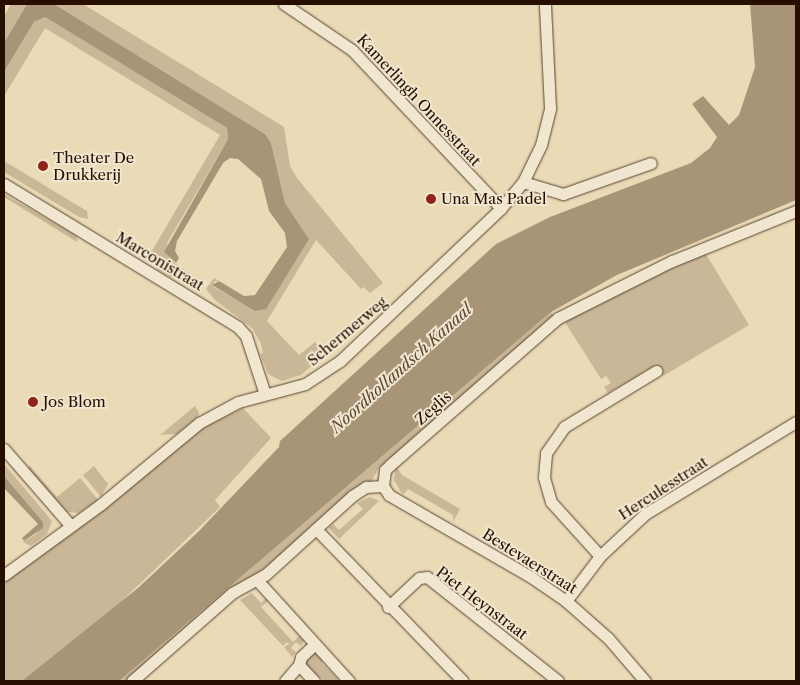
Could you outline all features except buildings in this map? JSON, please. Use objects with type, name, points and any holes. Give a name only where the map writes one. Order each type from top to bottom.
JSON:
[{"type":"street","name":"Kamerlingh Onnesstraat","points":[[284,4],[352,50],[501,208]]},
{"type":"street","name":"Schermerweg","points":[[4,575],[70,525],[100,505],[199,422],[238,402],[305,384],[340,361],[501,208],[523,182],[541,145],[550,108],[545,4]]},
{"type":"street","points":[[523,182],[563,194],[651,163]]},
{"type":"street","name":"Marconistraat","points":[[4,184],[238,327],[246,336],[265,394]]},
{"type":"street","name":"Zeglis","points":[[383,486],[385,470],[390,465],[558,318],[672,261],[796,211]]},
{"type":"street","points":[[600,556],[550,502],[544,477],[546,453],[564,427],[656,371]]},
{"type":"street","name":"Herculesstraat","points":[[566,601],[600,556],[646,514],[796,422]]},
{"type":"street","points":[[4,449],[70,525]]},
{"type":"street","points":[[132,681],[232,593],[257,580],[359,491],[383,486]]},
{"type":"street","name":"Bestevaerstraat","points":[[383,486],[389,495],[531,577],[566,601],[613,643],[645,681]]},
{"type":"street","points":[[316,529],[388,607],[463,681]]},
{"type":"street","name":"Piet Heynstraat","points":[[388,607],[419,578],[427,578],[558,681]]},
{"type":"street","points":[[257,580],[314,645],[349,681]]},
{"type":"street","points":[[285,681],[299,665],[301,657],[314,645]]},
{"type":"street","points":[[299,665],[314,681]]},
{"type":"shaded area","points":[[11,4],[27,4],[4,43],[4,16]]},
{"type":"shaded area","points":[[54,4],[83,4],[284,127],[290,166],[297,178],[383,283],[370,293],[364,287],[361,289],[316,240],[267,321],[299,355],[315,342],[325,354],[301,375],[282,381],[268,374],[260,354],[263,353],[261,344],[253,329],[215,300],[206,289],[214,278],[219,281],[215,281],[212,286],[255,310],[309,239],[285,203],[271,143],[265,134]]},
{"type":"shaded area","points":[[45,17],[227,128],[228,139],[167,243],[170,260],[189,273],[187,278],[171,277],[158,270],[149,256],[220,135],[45,28],[4,96],[4,72],[34,22]]},
{"type":"shaded area","points":[[4,161],[87,211],[88,219],[79,217],[4,172]]},
{"type":"shaded area","points":[[4,194],[77,236],[77,242],[4,197]]},
{"type":"shaded area","points":[[704,251],[749,325],[663,376],[656,365],[608,393],[604,387],[611,383],[606,376],[601,379],[563,319]]},
{"type":"shaded area","points":[[551,312],[555,317],[379,468],[371,482],[127,681],[119,681]]},
{"type":"shaded area","points":[[195,406],[199,413],[198,417],[177,434],[160,435]]},
{"type":"shaded area","points":[[243,408],[271,438],[215,500],[220,507],[103,619],[22,681],[4,681],[4,582],[200,429]]},
{"type":"shaded area","points":[[4,464],[52,521],[47,534],[31,546],[23,542],[36,534],[43,522],[4,476]]},
{"type":"shaded area","points":[[29,465],[57,497],[80,478],[98,500],[79,513],[67,512],[29,470]]},
{"type":"shaded area","points":[[94,466],[108,484],[101,497],[83,475]]},
{"type":"shaded area","points":[[396,466],[402,475],[460,509],[453,522],[453,515],[408,489],[404,494],[401,492],[394,480]]},
{"type":"shaded area","points":[[370,497],[379,501],[339,539],[329,528],[333,524],[339,530],[363,509],[357,503]]},
{"type":"shaded area","points":[[252,593],[261,603],[266,598],[268,601],[261,607],[293,642],[299,636],[304,641],[301,646],[296,642],[291,648],[296,652],[292,657],[284,647],[289,644],[287,642],[283,646],[240,600]]},
{"type":"shaded area","points":[[315,653],[323,657],[322,663],[340,681],[324,681],[317,675],[312,675],[304,662]]},
{"type":"water","points":[[27,4],[54,4],[265,134],[271,143],[285,203],[309,239],[266,309],[255,311],[212,285],[219,281],[244,296],[255,295],[287,247],[285,233],[269,211],[261,179],[238,159],[230,158],[223,163],[177,241],[175,251],[179,258],[176,263],[164,252],[228,139],[227,128],[45,17],[34,22],[4,72],[4,43]]},
{"type":"water","name":"Noordhollandsch Kanaal","points":[[750,4],[796,4],[796,200],[617,275],[551,312],[119,681],[22,681],[138,588],[199,531],[279,447],[280,441],[496,244],[550,217],[691,163],[710,148],[717,137],[692,104],[703,96],[729,125],[739,115],[755,67]]},
{"type":"water","points":[[4,476],[43,522],[43,528],[24,541],[22,538],[38,524],[4,488]]},
{"type":"place","name":"Theater De Drukkerij","points":[[43,166]]},
{"type":"place","name":"Una Mas Padel","points":[[431,199]]},
{"type":"place","name":"Jos Blom","points":[[33,402]]}]
